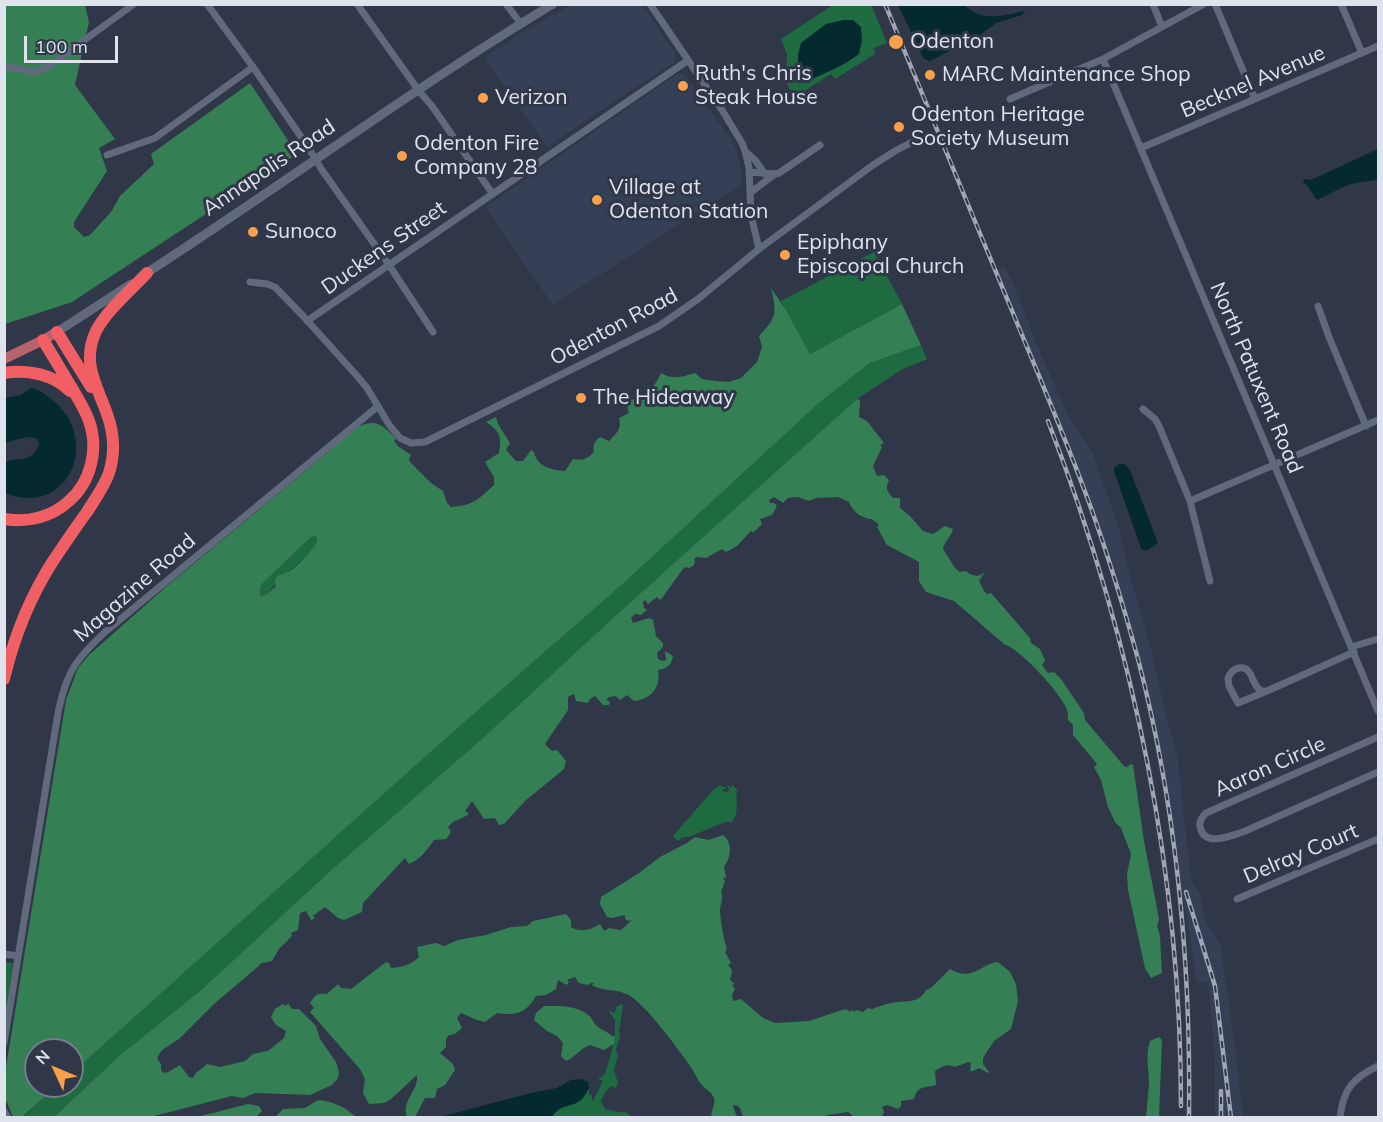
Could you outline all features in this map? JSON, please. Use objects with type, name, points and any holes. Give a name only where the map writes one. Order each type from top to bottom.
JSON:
[{"type":"highway","points":[[4,679],[28,606],[52,563],[106,481],[113,457],[113,442],[107,414],[92,376],[90,364],[92,343],[102,321],[147,273]]},
{"type":"highway","points":[[57,332],[107,414]]},
{"type":"highway","points":[[4,519],[34,519],[67,504],[82,487],[91,465],[94,446],[89,421],[43,340]]},
{"type":"highway","points":[[4,373],[32,372],[56,380],[80,402]]},
{"type":"main road","name":"Annapolis Road","points":[[4,359],[57,332],[553,4]]},
{"type":"street","points":[[4,66],[35,72],[46,68],[134,4]]},
{"type":"street","points":[[207,4],[253,67],[433,332]]},
{"type":"street","points":[[357,4],[492,193]]},
{"type":"street","points":[[506,4],[520,24]]},
{"type":"street","points":[[650,4],[722,110],[745,151],[749,172],[751,215],[759,249]]},
{"type":"street","points":[[1153,4],[1162,27]]},
{"type":"street","points":[[1010,99],[1103,59],[1204,4]]},
{"type":"street","points":[[1215,4],[1255,99]]},
{"type":"street","points":[[1341,4],[1362,53]]},
{"type":"street","name":"Becknel Avenue","points":[[1141,148],[1378,46]]},
{"type":"street","name":"North Patuxent Road","points":[[1103,59],[1378,711]]},
{"type":"street","name":"Duckens Street","points":[[307,321],[687,61]]},
{"type":"street","points":[[107,155],[154,138],[253,67]]},
{"type":"street","name":"Odenton Road","points":[[250,282],[275,287],[358,377],[400,438],[411,443],[425,442],[659,326],[699,299],[759,249],[873,165],[916,140]]},
{"type":"street","points":[[750,193],[820,145]]},
{"type":"street","points":[[745,151],[765,174]]},
{"type":"street","points":[[749,172],[775,174]]},
{"type":"street","points":[[1318,306],[1366,426]]},
{"type":"street","name":"Magazine Road","points":[[4,1043],[61,695],[80,657],[105,632],[377,407]]},
{"type":"street","points":[[1143,409],[1155,419],[1159,426],[1190,501],[1210,581]]},
{"type":"street","points":[[1190,501],[1378,420]]},
{"type":"street","points":[[1267,691],[1256,686],[1250,672],[1245,669],[1237,669],[1228,678],[1229,686],[1238,703],[1267,691],[1378,639]]},
{"type":"street","name":"Aaron Circle","points":[[1378,737],[1206,813],[1200,820],[1200,828],[1210,839],[1232,836],[1378,772]]},
{"type":"street","name":"Delray Court","points":[[1237,899],[1378,839]]},
{"type":"street","points":[[4,954],[18,956]]},
{"type":"street","points":[[1340,1118],[1347,1090],[1360,1077],[1378,1066]]},
{"type":"street","points":[[4,1111],[8,1118]]},
{"type":"shaded area","points":[[641,4],[675,53],[675,62],[547,147],[485,58],[524,31],[571,5]]},
{"type":"shaded area","points":[[898,5],[964,5],[985,16],[1009,15],[1025,11],[1022,15],[996,23],[977,37],[930,61],[924,59]]},
{"type":"shaded area","points":[[853,20],[861,27],[862,40],[859,54],[839,67],[803,83],[798,81],[798,55],[801,43],[826,24]]},
{"type":"shaded area","points":[[679,73],[684,74],[732,141],[740,162],[742,184],[553,305],[485,207]]},
{"type":"shaded area","points":[[1378,149],[1378,179],[1353,184],[1317,200],[1303,183],[1304,179],[1311,180]]},
{"type":"shaded area","points":[[1005,267],[1067,413],[1092,452],[1119,528],[1177,755],[1191,879],[1200,895],[1206,922],[1221,947],[1243,1117],[1215,1117],[1215,1061],[1208,982],[1197,983],[1159,748],[1109,555],[1066,440],[997,270]]},
{"type":"shaded area","points":[[31,388],[55,402],[69,419],[75,438],[76,456],[70,473],[60,487],[45,495],[26,498],[5,493],[5,463],[31,456],[39,442],[31,437],[5,443],[5,398],[21,395]]},
{"type":"shaded area","points":[[1119,464],[1125,464],[1130,470],[1158,543],[1148,550],[1141,548],[1114,471]]},
{"type":"shaded area","points":[[582,1079],[588,1082],[589,1088],[581,1100],[558,1110],[552,1117],[440,1117],[557,1088],[571,1080]]},
{"type":"green space","points":[[871,4],[887,43],[874,48],[875,54],[835,79],[831,74],[795,97],[788,86],[787,55],[781,39],[833,5]]},
{"type":"green space","points":[[4,5],[85,5],[89,22],[75,85],[115,139],[99,148],[107,171],[74,222],[74,227],[84,237],[90,235],[111,212],[120,196],[154,164],[151,154],[250,83],[297,154],[72,302],[5,324]]},
{"type":"green space","points":[[874,252],[902,304],[810,354],[781,301]]},
{"type":"green space","points":[[771,288],[810,354],[902,304],[921,345],[870,363],[820,402],[625,582],[444,740],[84,1062],[84,1038],[24,1038],[24,1098],[43,1098],[22,1117],[13,1117],[5,1098],[5,1073],[66,700],[78,668],[89,655],[351,431],[366,424],[380,425],[396,438],[394,441],[398,446],[411,455],[410,462],[431,483],[443,491],[451,507],[465,505],[479,498],[494,485],[494,477],[485,462],[499,453],[500,439],[494,428],[486,422],[496,417],[510,443],[506,450],[516,461],[523,461],[531,450],[538,461],[550,469],[565,471],[573,459],[585,459],[594,452],[594,443],[600,437],[609,441],[616,434],[619,428],[619,418],[629,413],[626,403],[651,388],[661,373],[682,377],[695,373],[702,379],[729,382],[741,378],[757,362],[762,347],[759,336],[769,324],[775,310]],"holes":[[[316,536],[317,542],[305,558],[289,571],[277,576],[276,586],[267,594],[262,596],[260,594],[261,585],[311,537]]]},
{"type":"green space","points":[[921,345],[927,359],[901,370],[857,399],[485,736],[328,873],[200,991],[119,1056],[84,1089],[84,1062],[444,740],[625,582],[820,402],[870,363]]},
{"type":"green space","points":[[857,399],[860,400],[859,417],[867,421],[884,443],[880,445],[882,447],[873,466],[877,476],[884,475],[889,480],[887,490],[889,494],[893,498],[900,498],[900,508],[923,531],[933,534],[945,526],[953,529],[943,549],[955,568],[960,572],[966,571],[976,576],[985,572],[979,581],[984,591],[987,594],[991,593],[1030,638],[1031,643],[1040,649],[1045,661],[1042,665],[1048,673],[1054,672],[1061,679],[1084,713],[1085,720],[1124,766],[1133,765],[1144,841],[1159,919],[1157,926],[1160,936],[1162,973],[1151,978],[1145,968],[1128,890],[1127,874],[1131,854],[1121,828],[1115,822],[1108,807],[1101,780],[1094,767],[1097,764],[1073,735],[1073,725],[1068,720],[1064,703],[1049,683],[1020,654],[1004,644],[954,601],[926,592],[919,581],[919,562],[887,545],[877,527],[879,525],[872,519],[858,514],[849,502],[838,497],[816,498],[809,501],[798,497],[788,498],[783,503],[774,497],[769,500],[777,506],[772,515],[760,519],[762,524],[753,533],[750,532],[737,546],[726,552],[722,549],[706,558],[694,559],[694,565],[683,569],[660,600],[657,597],[648,604],[645,600],[644,608],[647,610],[631,618],[633,623],[649,618],[653,620],[656,636],[663,643],[663,647],[657,653],[658,659],[666,660],[665,651],[673,656],[668,666],[658,670],[658,682],[650,695],[634,701],[627,695],[620,700],[616,696],[609,697],[606,700],[610,702],[609,705],[603,705],[595,696],[588,703],[576,701],[574,694],[568,697],[568,710],[545,744],[552,751],[557,750],[566,761],[564,769],[525,801],[504,824],[499,825],[495,818],[484,819],[472,801],[465,811],[468,815],[448,827],[451,832],[446,839],[434,840],[420,857],[409,864],[405,858],[363,903],[362,912],[344,920],[325,907],[311,920],[306,911],[300,913],[298,930],[291,933],[292,936],[279,949],[272,961],[262,963],[215,1003],[179,1039],[162,1050],[157,1058],[164,1073],[180,1065],[189,1077],[193,1078],[207,1064],[220,1067],[245,1061],[253,1054],[268,1051],[284,1038],[286,1031],[276,1025],[271,1017],[275,1009],[283,1004],[286,1006],[288,1003],[292,1009],[299,1009],[316,1026],[320,1039],[336,1062],[338,1078],[332,1085],[310,1095],[255,1093],[243,1098],[232,1096],[150,1117],[54,1117],[74,1098],[84,1098],[84,1089],[119,1056],[200,991],[328,873],[485,736]]},
{"type":"green space","points":[[316,535],[317,542],[305,558],[285,574],[267,594],[262,596],[260,594],[261,585],[311,537]]},
{"type":"green space","points":[[732,784],[737,790],[737,810],[732,822],[725,822],[678,841],[673,836],[714,789],[720,785],[727,788],[722,790],[727,793],[728,785],[731,788]]},
{"type":"green space","points":[[723,835],[730,850],[724,867],[726,877],[723,879],[725,881],[721,892],[720,911],[727,949],[725,952],[731,963],[728,965],[732,970],[730,980],[735,984],[732,985],[735,989],[732,994],[733,1001],[741,999],[763,1018],[775,1023],[809,1021],[845,1009],[851,1012],[852,1009],[854,1012],[856,1010],[863,1012],[868,1008],[872,1009],[889,1003],[915,1000],[950,969],[961,974],[969,974],[998,962],[1010,972],[1016,984],[1018,1001],[1011,1029],[994,1041],[983,1058],[983,1064],[989,1072],[979,1068],[970,1071],[971,1063],[968,1062],[955,1067],[942,1066],[935,1071],[936,1085],[920,1089],[914,1099],[901,1101],[898,1109],[887,1105],[882,1107],[884,1112],[882,1117],[854,1117],[848,1112],[823,1117],[743,1117],[740,1108],[736,1105],[733,1106],[737,1117],[711,1117],[713,1096],[700,1083],[678,1049],[643,1007],[627,994],[596,987],[592,985],[594,983],[588,985],[579,983],[575,977],[567,980],[569,982],[567,985],[558,980],[556,989],[546,995],[536,996],[525,1010],[520,1012],[497,1013],[485,1022],[461,1013],[457,1018],[462,1028],[455,1034],[449,1035],[446,1039],[446,1047],[440,1053],[453,1064],[455,1070],[445,1085],[437,1089],[435,1098],[425,1098],[415,1117],[407,1117],[406,1106],[417,1081],[417,1075],[391,1099],[384,1103],[369,1104],[363,1093],[365,1079],[360,1069],[310,1012],[314,1008],[310,1003],[317,995],[327,994],[338,984],[341,988],[351,989],[386,962],[391,968],[410,964],[419,957],[417,947],[436,943],[444,946],[458,940],[486,935],[511,927],[527,926],[533,921],[566,914],[571,920],[571,927],[578,930],[589,929],[600,924],[604,931],[609,928],[621,930],[632,920],[625,919],[625,915],[607,917],[600,904],[601,897],[660,857],[695,837],[708,840]]},
{"type":"green space","points":[[4,962],[13,963],[5,1019]]},
{"type":"green space","points":[[621,1004],[623,1006],[620,1037],[616,1050],[618,1056],[614,1070],[618,1083],[616,1088],[612,1086],[605,1092],[601,1101],[605,1109],[626,1112],[632,1117],[552,1118],[560,1109],[584,1096],[589,1088],[589,1095],[592,1095],[592,1101],[594,1099],[603,1081],[598,1079],[605,1074],[615,1039],[615,1020],[608,1010],[615,1013],[616,1007]]},
{"type":"green space","points":[[544,1006],[566,1007],[582,1011],[590,1016],[597,1026],[615,1036],[614,1044],[604,1050],[590,1045],[566,1061],[561,1056],[563,1043],[534,1020],[536,1013]]},
{"type":"green space","points":[[1159,1037],[1162,1040],[1159,1117],[1146,1117],[1149,1084],[1147,1058],[1150,1041]]},
{"type":"green space","points":[[44,1098],[74,1098],[54,1117],[22,1118]]},
{"type":"green space","points":[[318,1100],[338,1105],[356,1117],[277,1117],[283,1109],[305,1108]]},
{"type":"green space","points":[[248,1104],[259,1106],[262,1111],[258,1117],[197,1117]]},
{"type":"railway","points":[[885,4],[1073,460],[1104,546],[1138,659],[1163,772],[1179,887],[1187,1002],[1189,1118]]},
{"type":"railway","points":[[1048,421],[1078,503],[1104,587],[1127,672],[1146,757],[1161,843],[1172,930],[1179,1018],[1181,1106]]},
{"type":"railway","points":[[1186,892],[1215,986],[1231,1118]]},
{"type":"railway","points":[[1221,1091],[1221,1118]]},
{"type":"place","name":"Odenton","points":[[896,42]]},
{"type":"place","name":"MARC Maintenance Shop","points":[[930,75]]},
{"type":"place","name":"Ruth's Chris Steak House","points":[[683,86]]},
{"type":"place","name":"Verizon","points":[[483,98]]},
{"type":"place","name":"Odenton Heritage Society Museum","points":[[899,127]]},
{"type":"place","name":"Odenton Fire Company 28","points":[[402,156]]},
{"type":"place","name":"Village at Odenton Station","points":[[597,200]]},
{"type":"place","name":"Sunoco","points":[[253,232]]},
{"type":"place","name":"Epiphany Episcopal Church","points":[[785,255]]},
{"type":"place","name":"The Hideaway","points":[[581,398]]}]
